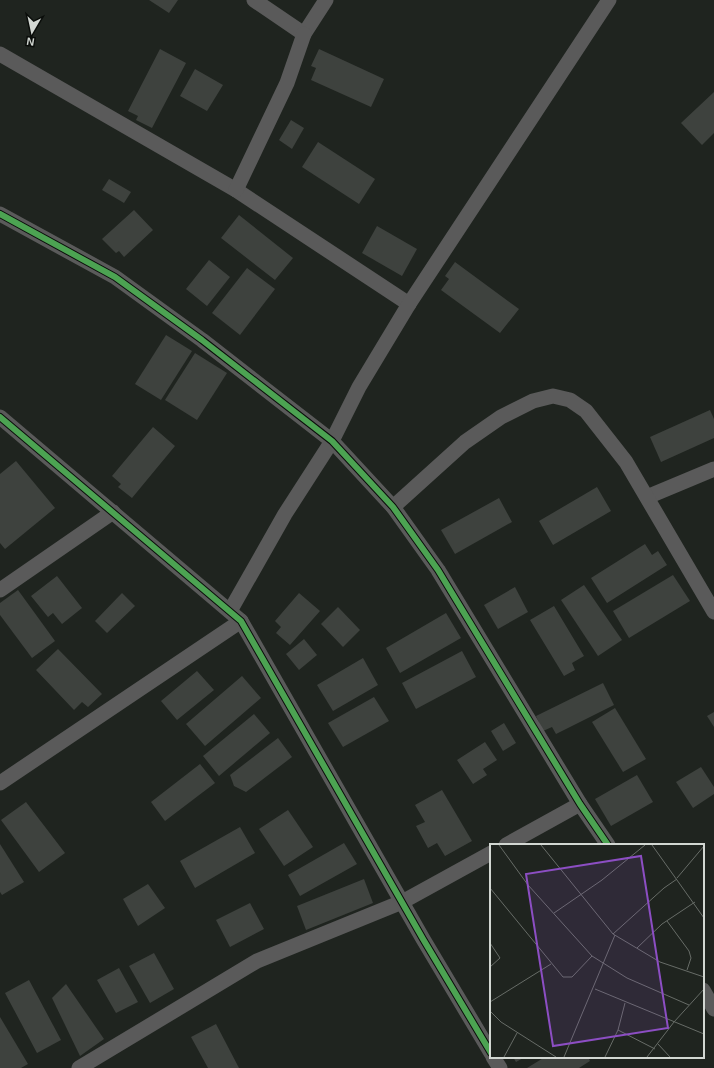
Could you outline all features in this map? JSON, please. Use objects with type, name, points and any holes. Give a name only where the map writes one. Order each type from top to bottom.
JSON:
[{"type":"street","points":[[254,0],[304,34]]},
{"type":"street","points":[[236,190],[287,83],[304,34],[326,0]]},
{"type":"street","points":[[0,783],[236,616],[285,514],[332,441],[359,387],[409,304],[609,0]]},
{"type":"street","points":[[0,54],[236,190],[409,304]]},
{"type":"street","points":[[0,214],[115,278],[202,340],[332,441],[393,507],[438,570],[580,804],[607,844]]},
{"type":"street","points":[[393,507],[465,442],[501,417],[533,401],[553,396],[570,400],[586,411],[626,462],[714,612]]},
{"type":"street","points":[[0,417],[236,616],[490,1051]]},
{"type":"street","points":[[647,498],[714,469]]},
{"type":"street","points":[[0,590],[113,512]]},
{"type":"street","points":[[508,844],[580,804]]},
{"type":"street","points":[[79,1068],[257,961],[402,902],[490,854]]},
{"type":"street","points":[[704,992],[714,1009]]},
{"type":"street","points":[[494,1058],[500,1068]]},
{"type":"building","points":[[149,0],[178,0],[169,13]]},
{"type":"building","points":[[160,49],[186,63],[152,128],[136,120],[138,116],[128,111]]},
{"type":"building","points":[[319,49],[384,79],[371,107],[311,80],[316,68],[311,66]]},
{"type":"building","points":[[195,69],[223,85],[207,111],[180,96]]},
{"type":"building","points":[[714,92],[714,133],[702,145],[681,123]]},
{"type":"building","points":[[291,120],[304,128],[292,149],[279,140]]},
{"type":"building","points":[[318,142],[375,179],[359,204],[302,167]]},
{"type":"building","points":[[109,179],[131,192],[124,203],[102,190]]},
{"type":"building","points":[[134,210],[153,230],[124,257],[119,251],[116,253],[102,239]]},
{"type":"building","points":[[239,215],[293,258],[275,280],[221,238]]},
{"type":"building","points":[[377,226],[417,249],[402,276],[362,253]]},
{"type":"building","points":[[209,260],[230,277],[207,306],[186,289]]},
{"type":"building","points":[[455,262],[519,309],[500,333],[441,290],[449,279],[445,276]]},
{"type":"building","points":[[247,268],[275,289],[240,335],[212,313]]},
{"type":"building","points":[[166,335],[192,351],[161,400],[135,384]]},
{"type":"building","points":[[195,353],[227,373],[197,420],[165,400]]},
{"type":"building","points":[[710,410],[714,419],[714,438],[661,462],[650,437]]},
{"type":"building","points":[[153,427],[175,446],[132,498],[118,487],[121,484],[112,476]]},
{"type":"building","points":[[16,461],[55,508],[5,549],[0,543],[0,474]]},
{"type":"building","points":[[597,487],[611,511],[553,545],[539,521]]},
{"type":"building","points":[[499,498],[512,522],[455,554],[441,530]]},
{"type":"building","points":[[645,544],[652,555],[658,551],[667,565],[607,603],[591,578]]},
{"type":"building","points":[[673,575],[690,601],[629,638],[613,611]]},
{"type":"building","points":[[57,576],[82,608],[62,624],[53,613],[48,617],[31,596]]},
{"type":"building","points":[[584,585],[622,640],[598,656],[561,600]]},
{"type":"building","points":[[515,587],[528,612],[498,629],[484,605]]},
{"type":"building","points":[[18,590],[55,641],[32,658],[0,615],[0,603]]},
{"type":"building","points":[[122,593],[135,606],[107,633],[95,621]]},
{"type":"building","points":[[299,593],[320,611],[290,645],[276,633],[281,627],[275,621]]},
{"type":"building","points":[[554,606],[584,656],[572,663],[575,670],[564,676],[530,620]]},
{"type":"building","points":[[338,607],[360,630],[343,647],[321,624]]},
{"type":"building","points":[[446,613],[461,638],[400,673],[386,648]]},
{"type":"building","points":[[304,639],[317,655],[299,670],[286,654]]},
{"type":"building","points":[[58,649],[102,694],[88,707],[82,702],[74,710],[36,670]]},
{"type":"building","points":[[462,651],[476,677],[416,709],[402,683]]},
{"type":"building","points":[[363,658],[378,685],[333,711],[317,685]]},
{"type":"building","points":[[197,671],[214,690],[177,720],[161,701]]},
{"type":"building","points":[[242,676],[261,698],[205,746],[186,724]]},
{"type":"building","points":[[603,683],[614,705],[556,734],[552,727],[543,731],[536,716]]},
{"type":"building","points":[[374,697],[389,721],[343,747],[328,723]]},
{"type":"building","points":[[615,708],[646,759],[623,772],[592,722]]},
{"type":"building","points":[[714,712],[714,727],[707,716]]},
{"type":"building","points":[[254,714],[270,733],[219,776],[203,756]]},
{"type":"building","points":[[504,723],[516,743],[503,751],[491,731]]},
{"type":"building","points":[[278,738],[292,757],[246,792],[234,786],[230,775]]},
{"type":"building","points":[[485,742],[497,760],[483,769],[487,775],[473,784],[457,760]]},
{"type":"building","points":[[200,764],[215,783],[165,821],[151,802]]},
{"type":"building","points":[[701,767],[714,787],[714,794],[693,808],[676,782]]},
{"type":"building","points":[[637,775],[653,802],[611,826],[595,799]]},
{"type":"building","points":[[442,790],[472,841],[445,856],[437,843],[428,848],[416,826],[425,822],[415,805]]},
{"type":"building","points":[[26,802],[65,853],[39,872],[1,820]]},
{"type":"building","points":[[288,810],[313,847],[284,866],[259,829]]},
{"type":"building","points":[[240,827],[255,853],[195,888],[180,861]]},
{"type":"building","points":[[344,843],[357,864],[300,896],[288,875]]},
{"type":"building","points":[[0,844],[24,882],[2,895],[0,892]]},
{"type":"building","points":[[364,879],[373,903],[306,930],[297,906]]},
{"type":"building","points":[[148,884],[165,908],[138,926],[123,899]]},
{"type":"building","points":[[250,903],[264,929],[230,947],[216,920]]},
{"type":"building","points":[[154,953],[174,989],[150,1003],[129,966]]},
{"type":"building","points":[[119,968],[138,1002],[116,1013],[97,980]]},
{"type":"building","points":[[29,980],[61,1040],[37,1053],[5,993]]},
{"type":"building","points":[[66,984],[104,1039],[80,1056],[52,998]]},
{"type":"building","points":[[0,1017],[28,1064],[21,1068],[0,1068]]},
{"type":"building","points":[[216,1024],[239,1068],[208,1068],[191,1037]]},
{"type":"building","points":[[514,1058],[523,1058],[516,1062]]},
{"type":"building","points":[[543,1058],[588,1058],[590,1061],[579,1068],[527,1068]]},
{"type":"cycle path","points":[[0,214],[115,277],[202,340],[332,441],[393,507],[438,570],[580,804],[607,844]]},
{"type":"cycle path","points":[[0,417],[241,621],[423,939],[490,1051]]}]
